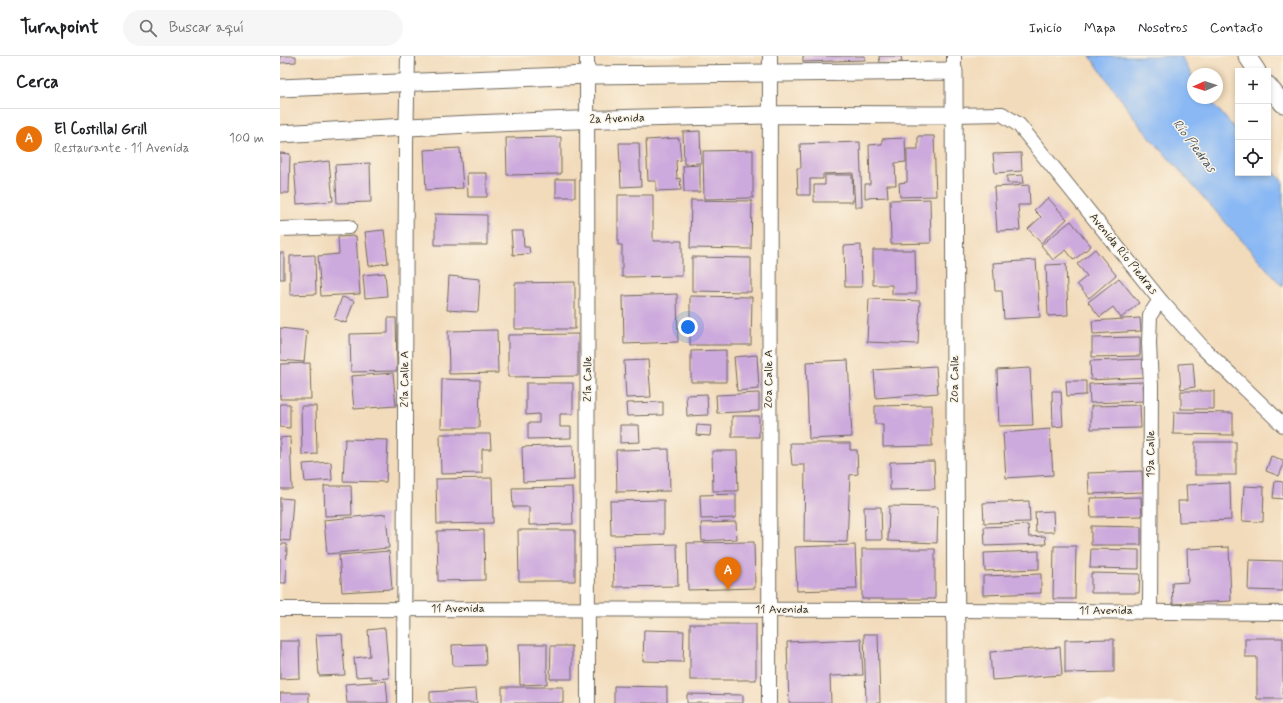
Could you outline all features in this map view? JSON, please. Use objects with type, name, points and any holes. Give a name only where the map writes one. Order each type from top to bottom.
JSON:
[{"type":"street","name":"21a Calle A","points":[[404,703],[408,56]]},
{"type":"street","name":"21a Calle","points":[[587,56],[588,703]]},
{"type":"street","name":"20a Calle A","points":[[769,703],[770,56]]},
{"type":"street","points":[[1247,56],[1255,68]]},
{"type":"street","points":[[280,88],[588,75],[769,74],[954,64]]},
{"type":"street","name":"20a Calle","points":[[954,64],[956,703]]},
{"type":"street","points":[[1271,90],[1283,104]]},
{"type":"street","name":"Avenida Río Piedras","points":[[954,115],[1002,114],[1019,125],[1160,300],[1204,349],[1283,424]]},
{"type":"street","name":"2a Avenida","points":[[280,134],[407,126],[587,120],[769,115],[954,115]]},
{"type":"street","points":[[280,229],[349,227]]},
{"type":"street","name":"19a Calle","points":[[1150,611],[1151,386],[1149,343],[1150,316],[1160,300]]},
{"type":"street","name":"11 Avenida","points":[[280,609],[1283,612]]},
{"type":"water","name":"Río Piedras","points":[[1090,56],[1181,56],[1188,68],[1187,104],[1213,104],[1235,129],[1235,176],[1271,176],[1271,168],[1283,182],[1283,287],[1141,127]]},
{"type":"building","points":[[280,56],[296,56],[296,62],[280,63]]},
{"type":"building","points":[[803,56],[865,56],[865,60],[803,62]]},
{"type":"building","points":[[879,56],[901,56],[902,62],[880,63]]},
{"type":"building","points":[[700,131],[701,163],[684,164],[683,132]]},
{"type":"building","points":[[918,136],[934,136],[936,196],[900,197],[899,183],[907,182],[907,149],[918,149]]},
{"type":"building","points":[[561,137],[561,174],[507,175],[506,138]]},
{"type":"building","points":[[679,138],[681,160],[676,161],[677,179],[680,178],[681,190],[656,191],[656,181],[648,181],[646,140]]},
{"type":"building","points":[[905,138],[906,162],[895,163],[896,185],[887,185],[888,197],[865,198],[865,184],[870,184],[869,145],[882,144],[882,139]]},
{"type":"building","points":[[860,142],[862,207],[855,207],[853,173],[823,174],[823,179],[810,179],[810,195],[798,195],[797,168],[801,168],[800,144]]},
{"type":"building","points":[[619,143],[639,143],[641,186],[621,187]]},
{"type":"building","points":[[460,148],[463,188],[426,190],[424,150]]},
{"type":"building","points":[[753,150],[753,198],[704,199],[703,151]]},
{"type":"building","points":[[280,153],[290,154],[289,193],[280,193]]},
{"type":"building","points":[[1021,153],[1022,171],[995,173],[993,154]]},
{"type":"building","points":[[329,161],[333,201],[297,204],[294,165]]},
{"type":"building","points":[[370,163],[371,202],[337,203],[335,165]]},
{"type":"building","points":[[700,165],[700,192],[684,192],[683,166]]},
{"type":"building","points":[[467,173],[487,173],[487,197],[468,197]]},
{"type":"building","points":[[825,175],[852,175],[853,202],[814,202],[814,185],[825,185]]},
{"type":"building","points":[[1023,175],[1024,183],[1007,183],[1007,176]]},
{"type":"building","points":[[556,179],[575,179],[575,197],[556,197]]},
{"type":"building","points":[[1029,185],[1030,205],[1018,205],[1020,230],[997,231],[994,187]]},
{"type":"building","points":[[618,195],[653,195],[653,241],[682,241],[682,276],[622,277],[622,245],[618,245]]},
{"type":"building","points":[[1048,198],[1067,219],[1041,243],[1028,229],[1041,217],[1034,210]]},
{"type":"building","points":[[930,199],[931,243],[891,244],[890,200]]},
{"type":"building","points":[[691,200],[752,201],[751,249],[690,248]]},
{"type":"building","points":[[435,214],[487,215],[487,245],[435,245]]},
{"type":"building","points":[[1071,221],[1091,246],[1074,260],[1066,250],[1053,260],[1041,245]]},
{"type":"building","points":[[384,230],[388,263],[369,266],[365,232]]},
{"type":"building","points":[[511,231],[523,231],[524,247],[529,247],[530,254],[513,255]]},
{"type":"building","points":[[356,236],[360,294],[321,296],[318,256],[339,254],[338,237]]},
{"type":"building","points":[[861,245],[862,287],[845,287],[844,246]]},
{"type":"building","points":[[1095,249],[1116,275],[1089,298],[1077,284],[1087,276],[1077,264]]},
{"type":"building","points":[[873,250],[915,250],[916,294],[892,294],[892,285],[873,285]]},
{"type":"building","points":[[280,253],[284,253],[284,279],[280,279]]},
{"type":"building","points":[[315,255],[316,294],[290,295],[290,256]]},
{"type":"building","points":[[692,257],[751,258],[751,292],[692,291]]},
{"type":"building","points":[[1036,260],[1040,317],[1004,319],[1002,291],[995,291],[993,263]]},
{"type":"building","points":[[1066,264],[1068,315],[1048,316],[1046,265]]},
{"type":"building","points":[[385,273],[387,296],[365,298],[363,275]]},
{"type":"building","points":[[449,276],[480,279],[478,312],[447,310]]},
{"type":"building","points":[[1119,278],[1139,303],[1121,318],[1113,307],[1100,317],[1088,302]]},
{"type":"building","points":[[575,282],[575,329],[515,329],[515,283]]},
{"type":"building","points":[[677,294],[678,342],[624,344],[623,296]]},
{"type":"building","points":[[690,296],[752,297],[751,345],[690,345]]},
{"type":"building","points":[[342,297],[354,301],[346,323],[334,319]]},
{"type":"building","points":[[869,299],[920,301],[918,344],[867,342]]},
{"type":"building","points":[[388,318],[396,318],[397,371],[351,372],[350,334],[388,333]]},
{"type":"building","points":[[1140,318],[1141,331],[1093,334],[1092,321]]},
{"type":"building","points":[[280,328],[307,331],[304,362],[280,360]]},
{"type":"building","points":[[497,330],[498,373],[449,374],[448,331]]},
{"type":"building","points":[[578,334],[578,376],[508,377],[508,335]]},
{"type":"building","points":[[1140,337],[1140,356],[1092,357],[1092,338]]},
{"type":"building","points":[[726,350],[726,382],[691,382],[691,351]]},
{"type":"building","points":[[757,355],[759,389],[737,391],[734,357]]},
{"type":"building","points":[[1145,359],[1146,377],[1091,380],[1090,361]]},
{"type":"building","points":[[648,360],[651,397],[626,398],[624,361]]},
{"type":"building","points":[[848,360],[852,437],[809,439],[806,362]]},
{"type":"building","points":[[310,363],[311,399],[280,399],[280,364]]},
{"type":"building","points":[[1193,363],[1195,387],[1181,389],[1179,364]]},
{"type":"building","points":[[936,366],[938,393],[876,398],[874,370]]},
{"type":"building","points":[[1030,368],[1033,425],[999,426],[997,370]]},
{"type":"building","points":[[393,373],[396,406],[354,409],[351,376]]},
{"type":"building","points":[[442,379],[480,380],[479,428],[441,428]]},
{"type":"building","points":[[1066,381],[1086,381],[1086,395],[1067,396]]},
{"type":"building","points":[[1143,382],[1144,401],[1090,403],[1089,384]]},
{"type":"building","points":[[526,383],[573,383],[573,414],[560,414],[560,427],[571,427],[571,438],[528,439],[528,423],[539,423],[539,414],[526,415]]},
{"type":"building","points":[[1052,391],[1061,391],[1063,426],[1053,427]]},
{"type":"building","points":[[1181,391],[1214,391],[1214,409],[1181,409]]},
{"type":"building","points":[[759,393],[759,411],[717,413],[716,395]]},
{"type":"building","points":[[707,394],[708,415],[687,416],[686,395]]},
{"type":"building","points":[[663,402],[663,415],[627,416],[626,403]]},
{"type":"building","points":[[280,404],[290,404],[290,428],[280,427]]},
{"type":"building","points":[[932,405],[932,446],[883,447],[883,424],[875,424],[875,406]]},
{"type":"building","points":[[1140,405],[1141,428],[1091,429],[1091,406]]},
{"type":"building","points":[[301,406],[316,406],[317,454],[302,455]]},
{"type":"building","points":[[1174,412],[1233,413],[1233,435],[1173,434]]},
{"type":"building","points":[[732,416],[759,416],[759,437],[732,437]]},
{"type":"building","points":[[620,425],[639,425],[640,442],[620,443]]},
{"type":"building","points":[[697,425],[711,426],[710,436],[696,435]]},
{"type":"building","points":[[1050,429],[1053,475],[1006,478],[1003,433]]},
{"type":"building","points":[[440,434],[490,434],[491,449],[482,449],[482,473],[441,474]]},
{"type":"building","points":[[290,437],[292,489],[280,489],[280,438]]},
{"type":"building","points":[[345,439],[388,440],[386,482],[343,481]]},
{"type":"building","points":[[1195,442],[1236,442],[1236,475],[1195,475]]},
{"type":"building","points":[[790,443],[850,443],[850,450],[857,450],[858,474],[850,475],[847,542],[804,541],[805,465],[792,465]]},
{"type":"building","points":[[573,445],[574,480],[523,482],[522,447]]},
{"type":"building","points":[[669,449],[670,491],[617,492],[616,450]]},
{"type":"building","points":[[712,451],[737,451],[738,491],[713,491]]},
{"type":"building","points":[[1271,456],[1283,460],[1283,466],[1279,476],[1266,471]]},
{"type":"building","points":[[934,461],[935,489],[890,490],[890,462]]},
{"type":"building","points":[[331,462],[332,480],[305,482],[303,464]]},
{"type":"building","points":[[1142,471],[1143,492],[1089,494],[1088,473]]},
{"type":"building","points":[[492,478],[493,523],[437,524],[436,479]]},
{"type":"building","points":[[1275,481],[1283,482],[1283,499],[1273,498]]},
{"type":"building","points":[[1230,483],[1231,520],[1179,522],[1178,501],[1187,501],[1186,485]]},
{"type":"building","points":[[324,486],[351,486],[352,515],[325,516]]},
{"type":"building","points":[[1244,486],[1264,487],[1263,522],[1242,521]]},
{"type":"building","points":[[572,487],[573,524],[529,525],[529,507],[513,507],[512,488]]},
{"type":"building","points":[[736,494],[736,518],[701,519],[700,495]]},
{"type":"building","points":[[1141,497],[1142,516],[1091,517],[1090,498]]},
{"type":"building","points":[[280,498],[293,499],[290,541],[280,540]]},
{"type":"building","points":[[664,500],[664,534],[611,535],[610,501]]},
{"type":"building","points":[[1029,501],[1030,522],[984,523],[983,503]]},
{"type":"building","points":[[889,506],[938,507],[937,543],[888,541]]},
{"type":"building","points":[[864,507],[881,507],[882,540],[865,540]]},
{"type":"building","points":[[1053,511],[1054,532],[1036,532],[1035,512]]},
{"type":"building","points":[[386,514],[389,548],[327,554],[324,520]]},
{"type":"building","points":[[736,522],[737,539],[702,541],[701,523]]},
{"type":"building","points":[[1028,525],[1029,537],[1045,536],[1046,544],[985,546],[984,527]]},
{"type":"building","points":[[1091,526],[1141,527],[1141,545],[1091,545]]},
{"type":"building","points":[[484,530],[485,580],[438,581],[437,531]]},
{"type":"building","points":[[518,530],[575,530],[575,581],[519,581]]},
{"type":"building","points":[[754,542],[755,588],[688,590],[687,543]]},
{"type":"building","points":[[280,544],[287,544],[286,583],[280,583]]},
{"type":"building","points":[[677,544],[678,586],[614,587],[613,546]]},
{"type":"building","points":[[855,545],[857,589],[797,591],[795,547]]},
{"type":"building","points":[[1054,546],[1076,546],[1075,599],[1053,599]]},
{"type":"building","points":[[1229,547],[1231,601],[1173,604],[1172,583],[1188,582],[1187,549]]},
{"type":"building","points":[[862,549],[935,549],[935,599],[862,599]]},
{"type":"building","points":[[1091,549],[1139,550],[1139,569],[1090,568]]},
{"type":"building","points":[[389,551],[392,589],[342,592],[339,555]]},
{"type":"building","points":[[1039,551],[1039,569],[985,571],[984,553]]},
{"type":"building","points":[[1249,560],[1283,561],[1283,591],[1248,590]]},
{"type":"building","points":[[1091,573],[1140,574],[1139,593],[1091,593]]},
{"type":"building","points":[[1041,574],[1041,593],[983,595],[983,576]]},
{"type":"building","points":[[690,624],[756,624],[756,680],[690,680]]},
{"type":"building","points":[[385,628],[389,678],[371,679],[371,676],[356,677],[354,658],[370,656],[368,630]]},
{"type":"building","points":[[644,630],[684,631],[683,662],[643,661]]},
{"type":"building","points":[[342,634],[345,675],[319,676],[316,635]]},
{"type":"building","points":[[864,634],[878,634],[880,703],[866,703]]},
{"type":"building","points":[[1245,638],[1283,638],[1283,699],[1257,699],[1257,657],[1245,657]]},
{"type":"building","points":[[861,639],[863,675],[830,676],[831,703],[789,703],[787,642]]},
{"type":"building","points":[[1114,639],[1114,672],[1065,673],[1065,640]]},
{"type":"building","points":[[280,641],[299,641],[300,678],[280,679]]},
{"type":"building","points":[[485,644],[486,665],[453,666],[452,645]]},
{"type":"building","points":[[519,644],[547,644],[547,684],[520,685]]},
{"type":"building","points":[[551,646],[572,646],[572,679],[550,679]]},
{"type":"building","points":[[1060,647],[1062,675],[992,680],[990,652]]},
{"type":"building","points":[[386,681],[388,703],[347,703],[345,684]]},
{"type":"building","points":[[614,686],[667,687],[667,703],[614,703]]},
{"type":"building","points":[[502,687],[563,687],[563,703],[502,703]]},
{"type":"building","points":[[476,689],[477,703],[430,703],[430,692]]},
{"type":"building","points":[[280,693],[309,693],[309,703],[280,703]]},
{"type":"building","points":[[687,694],[743,695],[743,703],[687,703]]},
{"type":"place","name":"El Costillal Grill","points":[[728,590]]}]
